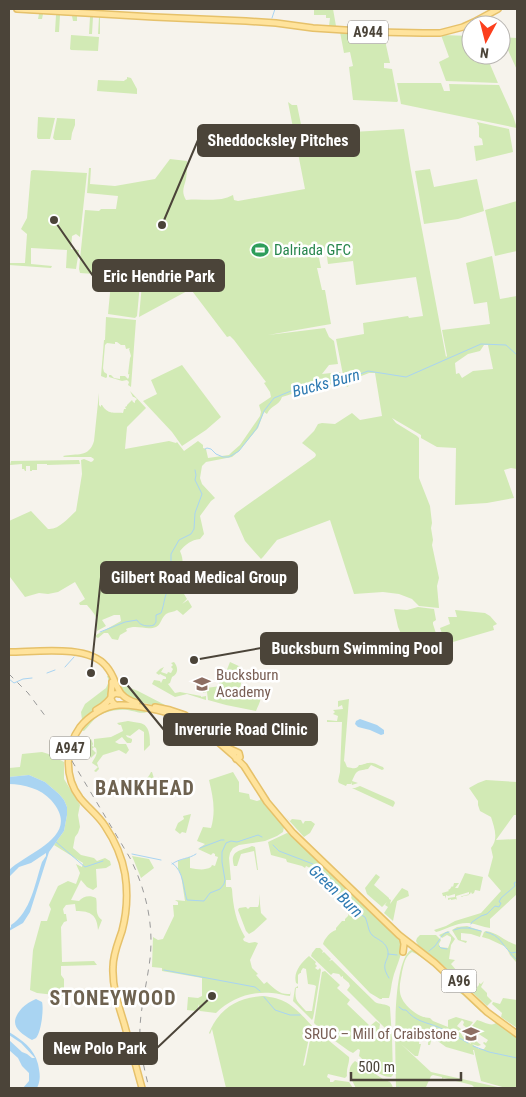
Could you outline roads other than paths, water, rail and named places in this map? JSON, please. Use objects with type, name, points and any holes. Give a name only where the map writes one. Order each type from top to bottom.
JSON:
[{"type":"main road","name":"A944","points":[[17,9],[415,33],[451,27],[486,16],[498,9]]},
{"type":"main road","name":"A944","points":[[41,9],[60,11]]},
{"type":"main road","name":"A96","points":[[9,654],[75,652],[87,654],[102,662],[119,690],[140,704]]},
{"type":"main road","name":"A96","points":[[9,654],[66,654],[90,658],[101,665],[108,674],[112,683],[111,702],[113,704],[139,706],[186,719],[236,755]]},
{"type":"main road","name":"A96","points":[[113,679],[121,695],[131,701],[185,715],[198,723],[227,747],[236,755],[293,833],[402,937],[439,966],[482,1007],[517,1033]]},
{"type":"main road","points":[[111,697],[115,693],[121,695],[123,701],[117,705]]},
{"type":"main road","name":"A947","points":[[110,835],[73,791],[67,773],[66,759],[70,741],[79,726],[111,697]]},
{"type":"main road","name":"A947","points":[[117,705],[91,716],[82,725],[73,739],[68,760],[70,776],[75,789],[82,800],[103,823],[116,846],[125,871],[127,888],[125,915],[115,952],[113,966],[114,985],[142,1088]]},
{"type":"main road","name":"A96","points":[[277,812],[396,929],[439,963],[498,1019]]},
{"type":"main road","points":[[402,937],[404,952],[411,949],[418,950]]},
{"type":"water","points":[[360,719],[377,725],[384,730],[384,734],[381,735],[358,727],[355,724]]},
{"type":"water","points":[[29,775],[45,782],[59,794],[67,807],[67,815],[64,831],[49,852],[30,912],[23,923],[9,931],[11,925],[28,905],[46,853],[31,863],[19,867],[9,877],[9,870],[50,841],[57,833],[61,823],[59,813],[47,796],[32,788],[9,784],[9,777]]},
{"type":"water","points":[[36,999],[42,1002],[43,1005],[41,1026],[38,1035],[32,1040],[16,1027],[15,1023],[22,1008]]},
{"type":"water","points":[[9,1032],[27,1045],[34,1053],[40,1076],[37,1088],[23,1088],[29,1081],[29,1073],[22,1066],[18,1058],[9,1050],[9,1040],[22,1052],[35,1058],[21,1043],[9,1035]]},
{"type":"waterway","points":[[272,18],[275,9]]},
{"type":"waterway","name":"Bucks Burn","points":[[205,449],[211,449],[223,457],[229,457],[239,451],[257,428],[264,411],[274,398],[303,386],[342,381],[368,371],[406,377],[481,344],[506,345],[517,355]]},
{"type":"waterway","name":"Bucks Burn","points":[[100,632],[125,622],[137,620],[144,626],[154,625],[156,622],[156,615],[161,613],[166,593],[173,583],[175,573],[171,564],[171,554],[179,540],[191,534],[194,529],[195,513],[202,494],[195,480],[195,470]]},
{"type":"waterway","name":"Bucks Burn","points":[[65,667],[74,657]]},
{"type":"waterway","name":"Bucks Burn","points":[[47,673],[55,670]]},
{"type":"waterway","name":"Bucks Burn","points":[[9,679],[14,683],[32,678]]},
{"type":"waterway","name":"Green Burn","points":[[172,863],[179,870],[187,900],[204,901],[210,893],[220,889],[224,884],[222,852],[226,843],[231,841],[237,842],[258,835],[262,837]]},
{"type":"waterway","points":[[200,848],[224,840]]},
{"type":"waterway","name":"Green Burn","points":[[55,841],[85,867],[103,861]]},
{"type":"waterway","name":"Green Burn","points":[[273,845],[279,851],[313,864],[345,897],[349,907],[365,917],[371,933],[383,942],[387,948],[388,956],[385,968],[389,978]]},
{"type":"waterway","name":"Green Burn","points":[[132,854],[161,860]]},
{"type":"waterway","points":[[172,864],[196,854]]},
{"type":"waterway","points":[[471,924],[487,914],[495,906],[499,907],[501,898],[515,886],[514,883],[517,883]]},
{"type":"waterway","points":[[454,930],[470,927]]},
{"type":"waterway","points":[[469,928],[481,931]]},
{"type":"waterway","points":[[441,937],[449,932]]},
{"type":"waterway","points":[[486,932],[498,938],[511,953],[517,952]]},
{"type":"waterway","points":[[429,951],[440,939]]},
{"type":"waterway","points":[[439,946],[447,949]]},
{"type":"waterway","points":[[388,954],[397,955]]},
{"type":"waterway","points":[[511,954],[517,960]]},
{"type":"waterway","points":[[164,970],[255,987],[260,991]]},
{"type":"waterway","points":[[264,997],[275,1010],[290,1015],[300,1015]]},
{"type":"waterway","name":"Green Burn","points":[[399,1007],[417,1019],[442,1029],[468,1043]]},
{"type":"waterway","name":"Green Burn","points":[[473,1046],[489,1052],[517,1058]]},
{"type":"railway","points":[[9,674],[28,693],[46,717]]},
{"type":"railway","points":[[60,742],[63,747]]},
{"type":"railway","points":[[72,761],[130,858],[145,897],[150,925],[151,952],[141,1012],[140,1043],[149,1088]]},
{"type":"place","name":"Eric Hendrie Park","points":[[54,220]]},
{"type":"place","name":"Sheddocksley Pitches","points":[[162,225]]},
{"type":"place","name":"Dalriada GFC","points":[[260,250]]},
{"type":"place","name":"Bucksburn Swimming Pool","points":[[194,660]]},
{"type":"place","name":"Gilbert Road Medical Group","points":[[91,673]]},
{"type":"place","name":"Inverurie Road Clinic","points":[[124,681]]},
{"type":"place","name":"Bucksburn Academy","points":[[202,684]]},
{"type":"place","name":"New Polo Park","points":[[212,996]]},
{"type":"place","name":"SRUC – Mill of Craibstone","points":[[471,1034]]},
{"type":"district","name":"BANKHEAD","points":[[145,788]]},
{"type":"district","name":"STONEYWOOD","points":[[113,998]]}]
